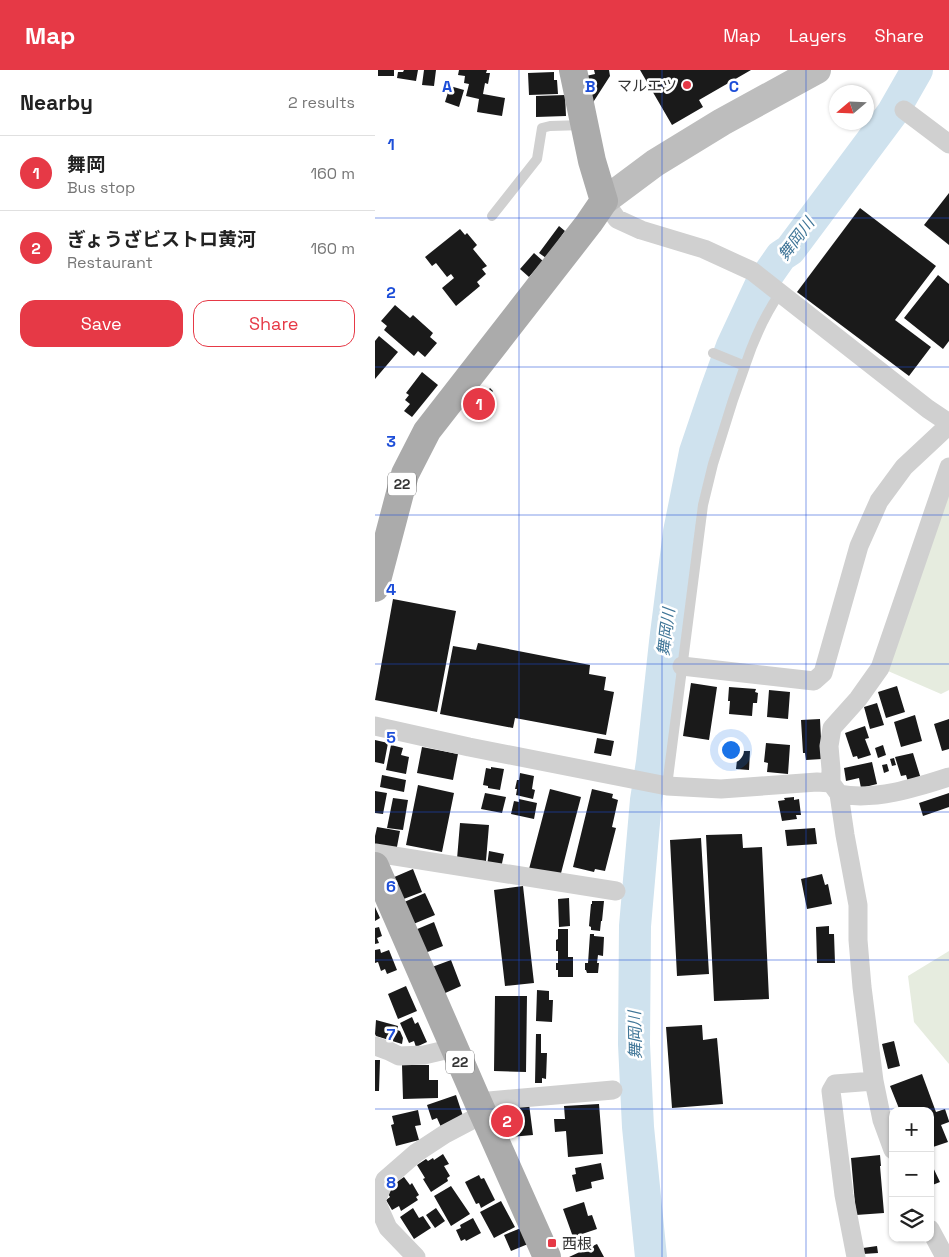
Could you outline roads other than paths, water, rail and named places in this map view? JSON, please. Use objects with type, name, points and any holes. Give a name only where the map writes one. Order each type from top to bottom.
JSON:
[{"type":"main road","points":[[573,70],[592,161],[605,202]]},
{"type":"main road","name":"22","points":[[375,586],[405,474],[427,430],[605,202]]},
{"type":"main road","name":"22","points":[[375,866],[547,1257]]},
{"type":"street","points":[[682,666],[814,681],[823,673],[859,546],[879,500],[904,467],[949,424],[751,271],[704,249],[641,230],[617,219],[605,202],[655,163],[722,122],[811,72]]},
{"type":"street","points":[[904,110],[949,144]]},
{"type":"street","points":[[889,1139],[882,1120],[874,1081],[862,987],[858,940],[858,905],[831,769],[829,746],[832,728],[858,699],[879,668],[949,467]]},
{"type":"street","points":[[375,726],[663,786],[721,788],[817,782],[853,797],[878,795],[949,778]]},
{"type":"street","points":[[375,854],[616,891]]},
{"type":"street","points":[[375,1046],[399,1056],[424,1055],[454,1048]]},
{"type":"street","points":[[856,1257],[844,1195],[831,1091],[835,1084],[874,1081]]},
{"type":"street","points":[[415,1257],[388,1228],[376,1201],[385,1180],[416,1153],[480,1108],[613,1090]]},
{"type":"street","points":[[934,1236],[945,1257]]},
{"type":"lane","points":[[492,216],[537,159],[542,128],[585,125]]},
{"type":"lane","points":[[663,786],[682,666],[703,505],[713,464],[733,400],[740,363],[771,305],[780,293]]},
{"type":"lane","points":[[714,353],[740,363]]},
{"type":"waterway","name":"舞岡川","points":[[651,1257],[638,1127],[634,1044],[635,926],[646,800],[665,642],[679,532],[695,452],[732,346],[760,286],[781,256],[790,250],[893,112],[917,70]]},
{"type":"place","name":"マルエツ","points":[[687,85]]},
{"type":"place","name":"舞岡","points":[[479,404]]},
{"type":"place","name":"ぎょうざビストロ黄河","points":[[507,1121]]},
{"type":"place","name":"西根","points":[[552,1243]]}]
